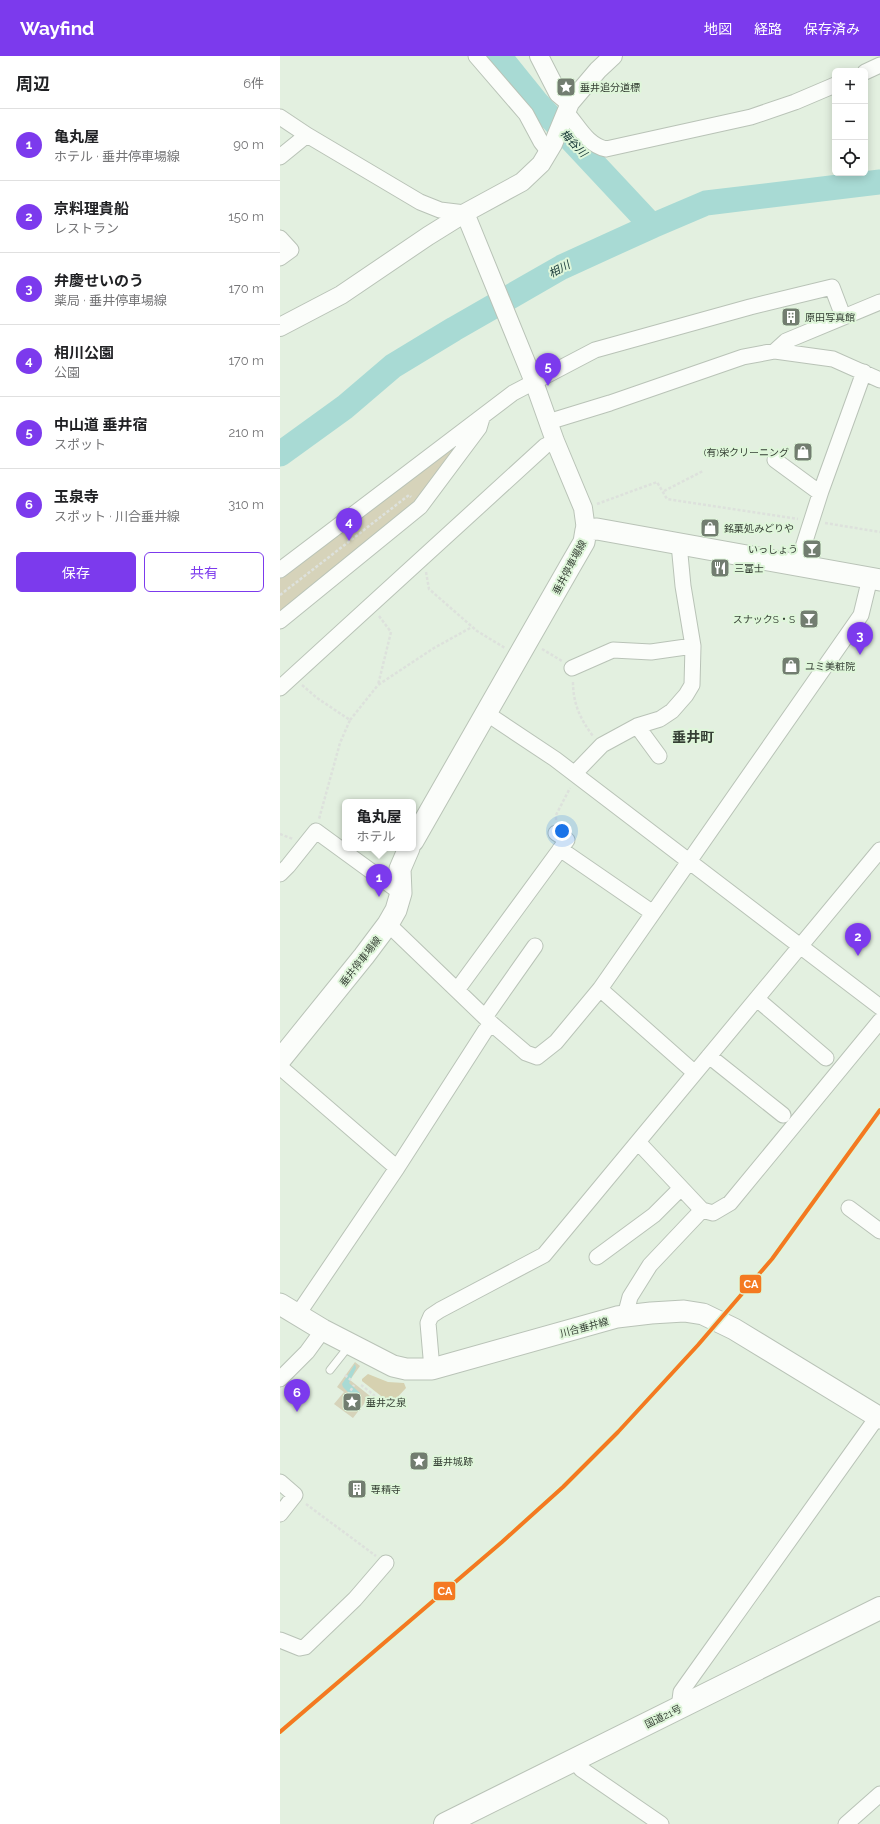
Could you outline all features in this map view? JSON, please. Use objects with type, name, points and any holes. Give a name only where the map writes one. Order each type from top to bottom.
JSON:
[{"type":"highway","name":"国道21号","points":[[445,1824],[880,1608]]},
{"type":"main road","name":"垂井停車場線","points":[[416,836],[584,542],[586,530],[597,529],[875,579]]},
{"type":"main road","name":"垂井停車場線","points":[[280,1060],[388,924],[396,910],[401,893],[400,869],[408,851]]},
{"type":"main road","name":"川合垂井線","points":[[280,1304],[323,1330],[393,1366],[406,1369],[432,1369],[625,1316],[684,1311],[704,1314],[734,1329],[802,1369],[879,1417]]},
{"type":"street","points":[[476,56],[526,114],[541,142],[551,148]]},
{"type":"street","points":[[539,56],[566,110],[586,138],[596,146],[606,149],[751,117],[795,102],[832,85]]},
{"type":"street","points":[[280,328],[341,295],[428,236],[468,221],[522,182],[541,164],[551,148],[566,110],[598,70],[613,56]]},
{"type":"street","points":[[868,71],[880,65]]},
{"type":"street","points":[[280,116],[307,134],[420,202],[468,221],[532,378],[554,441],[583,508],[586,530]]},
{"type":"street","points":[[280,157],[307,134]]},
{"type":"street","points":[[280,238],[292,250],[280,258]]},
{"type":"street","points":[[280,570],[532,378],[595,350],[750,307],[832,287],[843,316]]},
{"type":"street","points":[[775,351],[786,341],[843,316],[880,302]]},
{"type":"street","points":[[548,422],[610,403],[743,357],[775,351],[833,359],[880,380]]},
{"type":"street","points":[[797,566],[820,493],[864,372]]},
{"type":"street","points":[[280,621],[420,507],[479,428],[483,415]]},
{"type":"street","points":[[280,688],[370,604],[545,446],[554,441]]},
{"type":"street","points":[[775,460],[820,493]]},
{"type":"street","points":[[576,775],[602,745],[637,726],[660,719],[672,711],[686,695],[692,685],[693,646],[683,586],[679,544]]},
{"type":"street","points":[[388,924],[489,1021],[526,1053],[537,1057],[556,1042],[600,989],[861,615],[875,579]]},
{"type":"street","points":[[572,668],[614,650],[651,652],[693,646]]},
{"type":"street","points":[[486,713],[555,759],[880,1007]]},
{"type":"street","points":[[637,726],[659,756]]},
{"type":"street","points":[[280,874],[316,831],[342,850]]},
{"type":"street","points":[[457,990],[567,840],[556,833]]},
{"type":"street","points":[[560,849],[653,913]]},
{"type":"street","points":[[432,1369],[428,1323],[432,1316],[440,1310],[544,1255],[880,850]]},
{"type":"street","points":[[343,851],[401,893]]},
{"type":"street","points":[[298,1314],[398,1168],[486,1031],[489,1021],[534,946]]},
{"type":"street","points":[[600,989],[695,1073]]},
{"type":"street","points":[[757,999],[826,1058]]},
{"type":"street","points":[[638,1142],[702,1210],[713,1213],[730,1203],[880,1021]]},
{"type":"street","points":[[710,1056],[783,1114]]},
{"type":"street","points":[[280,1067],[398,1168]]},
{"type":"street","points":[[597,1257],[654,1215],[681,1188]]},
{"type":"street","points":[[849,1208],[880,1231]]},
{"type":"street","points":[[625,1316],[630,1297],[650,1265],[702,1210]]},
{"type":"street","points":[[280,1379],[307,1352],[323,1330]]},
{"type":"street","points":[[679,1708],[681,1692],[879,1417]]},
{"type":"street","points":[[280,1482],[295,1495],[280,1514]]},
{"type":"street","points":[[280,1640],[300,1648],[305,1647],[354,1599],[386,1563]]},
{"type":"street","points":[[574,1760],[581,1769],[661,1824]]},
{"type":"street","points":[[846,1824],[880,1794]]},
{"type":"lane","points":[[330,1370],[351,1344]]},
{"type":"path","points":[[664,491],[703,471]]},
{"type":"path","points":[[583,508],[657,482],[664,491],[667,499],[880,532]]},
{"type":"path","points":[[280,595],[409,495]]},
{"type":"path","points":[[423,556],[429,588],[472,627],[572,668],[573,694],[578,716],[592,735],[602,745]]},
{"type":"path","points":[[370,604],[391,632],[378,685]]},
{"type":"path","points":[[316,831],[340,743],[350,720],[378,685],[434,648],[472,627]]},
{"type":"path","points":[[292,676],[317,698],[350,720]]},
{"type":"path","points":[[556,833],[556,815],[576,775]]},
{"type":"path","points":[[345,1375],[351,1380]]},
{"type":"path","points":[[348,1395],[354,1385]]},
{"type":"path","points":[[361,1385],[374,1395],[369,1401]]},
{"type":"path","points":[[295,1495],[386,1563]]},
{"type":"shaded area","points":[[472,428],[416,508],[280,617],[280,574]]},
{"type":"shaded area","points":[[355,1362],[360,1366],[350,1380],[370,1396],[353,1418],[334,1404],[344,1392],[337,1387]]},
{"type":"shaded area","points":[[368,1374],[388,1382],[404,1383],[406,1388],[393,1402],[390,1403],[362,1381],[362,1379]]},
{"type":"water","points":[[355,1364],[356,1368],[349,1383],[360,1393],[355,1399],[343,1387],[342,1384]]},
{"type":"waterway","name":"梅谷川","points":[[499,56],[537,103],[652,226]]},
{"type":"waterway","name":"相川","points":[[280,454],[345,407],[393,366],[562,267],[652,226],[706,203],[880,182]]},
{"type":"transit line","name":"CA","points":[[280,1732],[502,1542],[563,1487],[618,1432],[698,1345],[772,1259],[880,1110]]},
{"type":"place","name":"垂井追分道標","points":[[566,87]]},
{"type":"place","name":"原田写真館","points":[[791,317]]},
{"type":"place","name":"中山道 垂井宿","points":[[548,386]]},
{"type":"place","name":"(有)栄クリーニング","points":[[803,452]]},
{"type":"place","name":"銘菓処みどりや","points":[[710,528]]},
{"type":"place","name":"相川公園","points":[[349,541]]},
{"type":"place","name":"いっしょう","points":[[812,549]]},
{"type":"place","name":"三富士","points":[[720,568]]},
{"type":"place","name":"スナックS・S","points":[[809,619]]},
{"type":"place","name":"弁慶せいのう","points":[[860,655]]},
{"type":"place","name":"ユミ美粧院","points":[[791,666]]},
{"type":"place","name":"亀丸屋","points":[[379,897]]},
{"type":"place","name":"京料理貴船","points":[[858,956]]},
{"type":"place","name":"垂井之泉","points":[[352,1402]]},
{"type":"place","name":"玉泉寺","points":[[297,1412]]},
{"type":"place","name":"垂井城跡","points":[[419,1461]]},
{"type":"place","name":"専精寺","points":[[357,1489]]},
{"type":"district","name":"垂井町","points":[[693,737]]}]
